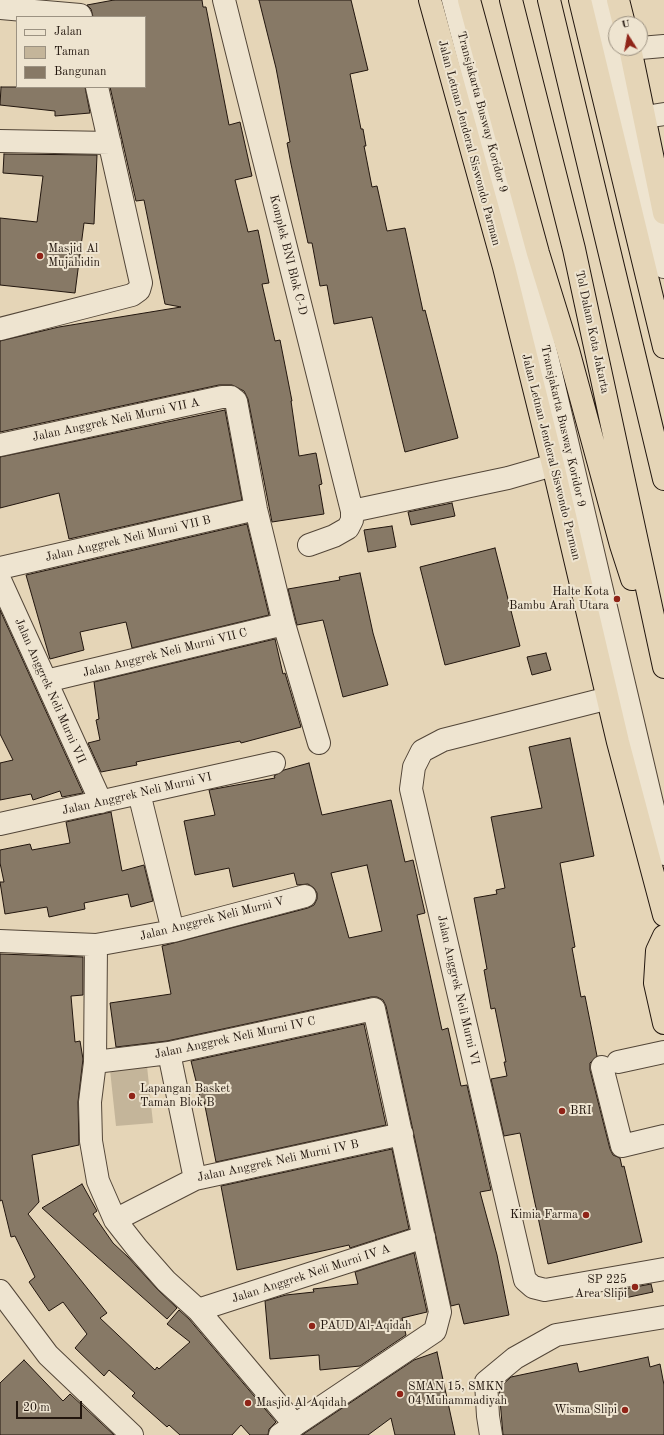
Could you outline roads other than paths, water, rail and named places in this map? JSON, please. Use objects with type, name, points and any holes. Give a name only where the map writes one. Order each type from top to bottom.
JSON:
[{"type":"highway","name":"Jalan Letnan Jenderal Siswondo Parman","points":[[430,0],[504,268],[553,465],[609,698],[618,742],[664,915]]},
{"type":"highway","points":[[469,0],[538,253],[568,350],[621,545],[637,594],[662,658]]},
{"type":"highway","name":"Tol Dalam Kota Jakarta","points":[[511,0],[574,249],[662,658]]},
{"type":"highway","points":[[549,0],[664,479]]},
{"type":"highway","points":[[580,0],[664,347]]},
{"type":"highway","points":[[618,0],[622,16]]},
{"type":"highway","points":[[633,56],[654,115],[664,213]]},
{"type":"highway","points":[[664,936],[657,950],[655,983],[664,1023]]},
{"type":"street","name":"Komplek BNI Blok C-D","points":[[224,0],[352,511]]},
{"type":"street","name":"Transjakarta Busway Koridor 9","points":[[453,0],[547,356],[664,854]]},
{"type":"street","points":[[600,0],[664,267]]},
{"type":"street","points":[[0,8],[80,16]]},
{"type":"street","points":[[648,47],[664,46]]},
{"type":"street","points":[[0,328],[132,295],[139,290],[141,283],[97,88]]},
{"type":"street","points":[[0,141],[110,143]]},
{"type":"street","name":"Jalan Anggrek Neli Murni VII A","points":[[0,445],[222,397],[231,397],[236,401],[256,509]]},
{"type":"street","points":[[309,545],[334,536],[348,528],[352,520],[352,511],[508,478],[553,465]]},
{"type":"street","points":[[256,509],[284,624],[319,743]]},
{"type":"street","name":"Jalan Anggrek Neli Murni VII B","points":[[0,568],[256,509]]},
{"type":"street","name":"Jalan Anggrek Neli Murni VII","points":[[0,580],[101,802]]},
{"type":"street","name":"Jalan Anggrek Neli Murni VII C","points":[[46,682],[284,624]]},
{"type":"street","name":"Jalan Anggrek Neli Murni VI","points":[[609,698],[443,740],[422,751],[414,767],[411,788],[525,1280],[533,1287],[545,1290],[664,1269]]},
{"type":"street","name":"Jalan Anggrek Neli Murni VI","points":[[0,824],[274,763]]},
{"type":"street","points":[[139,793],[173,931]]},
{"type":"street","name":"Jalan Anggrek Neli Murni V","points":[[0,941],[96,946],[173,931],[305,896]]},
{"type":"street","points":[[96,946],[94,1062],[90,1102],[91,1141],[98,1181],[115,1220],[137,1248],[166,1280],[198,1310],[288,1430],[435,1331],[440,1312],[402,1134]]},
{"type":"street","name":"Jalan Anggrek Neli Murni IV C","points":[[94,1062],[169,1053],[374,1009],[402,1134]]},
{"type":"street","points":[[664,1052],[610,1064],[622,1146],[664,1136]]},
{"type":"street","points":[[169,1053],[195,1179]]},
{"type":"street","name":"Jalan Anggrek Neli Murni IV B","points":[[115,1220],[195,1179],[402,1134]]},
{"type":"street","name":"Jalan Anggrek Neli Murni IV A","points":[[198,1310],[424,1237]]},
{"type":"street","points":[[1,1294],[48,1355],[132,1435]]},
{"type":"street","points":[[491,1435],[488,1416],[486,1382],[515,1358],[556,1335],[664,1317]]},
{"type":"place","name":"Masjid Al Mujahidin","points":[[40,256]]},
{"type":"place","name":"Halte Kota Bambu Arah Utara","points":[[617,599]]},
{"type":"place","name":"Lapangan Basket Taman Blok B","points":[[132,1096]]},
{"type":"place","name":"BRI","points":[[562,1111]]},
{"type":"place","name":"Kimia Farma","points":[[586,1215]]},
{"type":"place","name":"SP 225 Area Slipi","points":[[635,1287]]},
{"type":"place","name":"PAUD Al-Aqidah","points":[[312,1326]]},
{"type":"place","name":"SMAN 15, SMKN 04 Muhammadiyah","points":[[400,1394]]},
{"type":"place","name":"Masjid Al Aqidah","points":[[248,1403]]},
{"type":"place","name":"Wisma Slipi","points":[[625,1410]]}]
